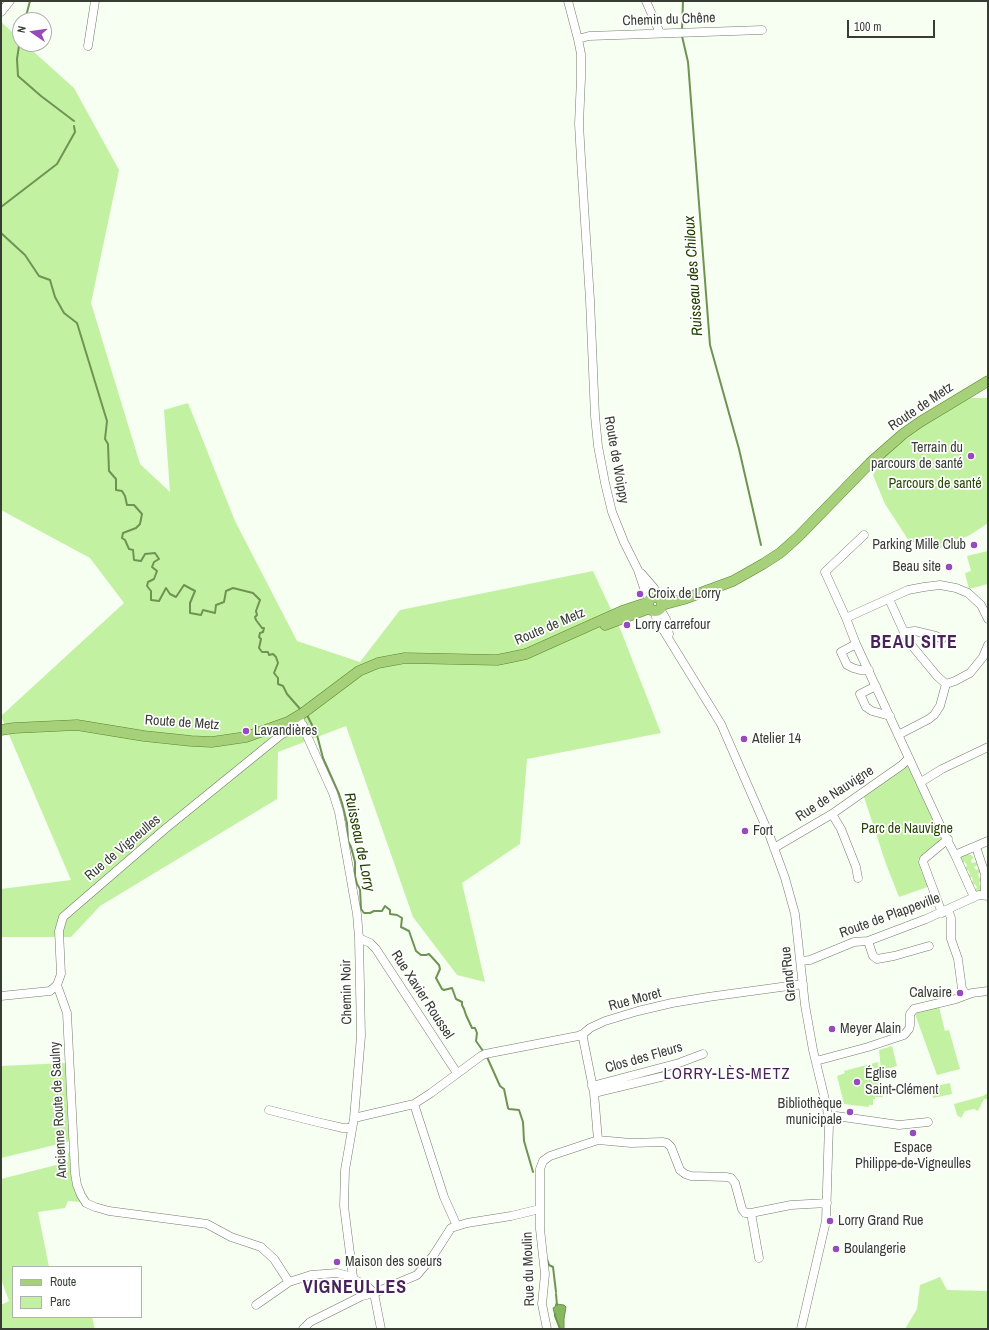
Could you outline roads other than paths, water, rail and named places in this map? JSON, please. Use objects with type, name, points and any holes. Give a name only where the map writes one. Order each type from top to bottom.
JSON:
[{"type":"main road","name":"Route de Metz","points":[[1,730],[77,725],[144,736],[212,742],[246,737],[288,722],[359,671],[378,663],[392,660],[426,658],[497,660],[526,654],[622,611],[643,604],[655,604],[748,572],[763,564],[780,553],[798,537],[870,463],[903,434],[988,381]]},
{"type":"street","points":[[1,12],[10,1]]},
{"type":"street","points":[[88,46],[95,1]]},
{"type":"street","name":"Route de Woippy","points":[[568,1],[578,39],[580,54],[581,160],[593,348],[595,416],[598,446],[612,512],[624,542],[638,570],[654,588],[655,604]]},
{"type":"street","points":[[646,1],[660,33]]},
{"type":"street","name":"Chemin du Chêne","points":[[578,39],[589,36],[762,30]]},
{"type":"street","points":[[864,535],[826,572],[856,644],[948,839],[974,898]]},
{"type":"street","points":[[846,618],[908,590],[924,587],[948,586],[962,590],[975,598],[988,618]]},
{"type":"street","points":[[889,599],[908,641],[937,676],[946,684]]},
{"type":"street","name":"Grand'Rue","points":[[655,604],[666,619],[670,639]]},
{"type":"street","name":"Grand'Rue","points":[[655,604],[657,620],[720,722],[758,806],[792,900],[795,914],[808,1025],[828,1116],[827,1203],[825,1229],[809,1289],[801,1329]]},
{"type":"street","points":[[904,632],[915,631],[936,636],[942,640]]},
{"type":"street","points":[[856,644],[841,652],[847,665],[860,670],[869,670]]},
{"type":"street","points":[[946,684],[955,681],[970,672],[983,657],[988,646]]},
{"type":"street","points":[[898,734],[929,720],[934,715],[940,706],[946,684]]},
{"type":"street","points":[[876,686],[860,694],[866,707],[872,711],[890,716]]},
{"type":"street","name":"Chemin Noir","points":[[302,713],[303,725],[333,794],[339,812],[357,914],[359,938],[361,1036],[354,1118],[345,1170],[344,1206],[353,1277]]},
{"type":"street","name":"Rue de Vigneulles","points":[[57,985],[62,974],[59,931],[63,917],[165,829],[282,734],[303,725]]},
{"type":"street","points":[[921,782],[942,769],[988,747]]},
{"type":"street","name":"Rue de Nauvigne","points":[[774,848],[832,814],[902,765],[909,758]]},
{"type":"street","points":[[832,814],[841,829],[856,867],[858,878]]},
{"type":"street","points":[[948,839],[924,859],[923,862],[945,911],[951,918],[951,940],[958,959],[962,989],[966,994]]},
{"type":"street","points":[[955,855],[988,841]]},
{"type":"street","points":[[976,847],[984,874],[987,895]]},
{"type":"street","name":"Route de Plappeville","points":[[801,961],[810,960],[854,942],[868,941],[974,898],[987,895]]},
{"type":"street","name":"Rue Xavier Roussel","points":[[359,938],[370,943],[376,949],[457,1073]]},
{"type":"street","points":[[868,941],[873,956],[877,959],[930,946]]},
{"type":"street","name":"Rue Moret","points":[[354,1118],[414,1104],[485,1054],[578,1036],[605,1021],[638,1010],[708,997],[803,984]]},
{"type":"street","points":[[1,996],[50,991],[57,985]]},
{"type":"street","name":"Ancienne Route de Saulny","points":[[57,985],[67,1013],[75,1173],[77,1185],[86,1203],[109,1211],[207,1224],[231,1237],[261,1247],[274,1259],[289,1282]]},
{"type":"street","points":[[816,1061],[868,1047],[904,1035],[909,1029],[910,1014],[914,1009],[956,999],[966,994],[988,991]]},
{"type":"street","points":[[583,1034],[593,1090],[598,1140],[631,1143],[667,1143],[671,1147],[680,1170],[685,1174],[691,1176],[726,1176],[731,1178],[735,1183],[742,1209],[745,1212],[751,1213],[791,1205],[827,1203]]},
{"type":"street","name":"Clos des Fleurs","points":[[593,1090],[703,1054]]},
{"type":"street","points":[[593,1090],[669,1075]]},
{"type":"street","points":[[414,1104],[444,1197],[457,1226]]},
{"type":"street","points":[[269,1110],[343,1128],[352,1128]]},
{"type":"street","points":[[828,1116],[899,1125],[928,1122]]},
{"type":"street","name":"Rue du Moulin","points":[[547,1329],[542,1304],[545,1274],[540,1229],[540,1169],[543,1161],[550,1156],[598,1140]]},
{"type":"street","points":[[303,1329],[310,1322],[362,1296],[374,1293],[417,1275],[433,1256],[451,1228],[467,1223],[511,1216],[540,1209]]},
{"type":"street","points":[[751,1213],[759,1258]]},
{"type":"street","points":[[256,1305],[295,1279],[312,1275],[337,1273],[353,1277],[355,1280],[366,1284],[374,1293],[381,1329]]},
{"type":"waterway","points":[[27,12],[30,1]]},
{"type":"waterway","name":"Ruisseau des Chiloux","points":[[682,31],[683,1]]},
{"type":"waterway","name":"Ruisseau des Chiloux","points":[[682,36],[688,62],[710,345],[739,449],[761,545]]},
{"type":"waterway","points":[[18,52],[18,76],[74,121]]},
{"type":"waterway","points":[[1,207],[57,164],[75,132],[74,126]]},
{"type":"waterway","name":"Ruisseau de Lorry","points":[[1,233],[25,255],[39,276],[50,280],[55,297],[64,313],[77,323],[107,421],[105,439],[108,444],[109,471],[116,479],[116,490],[122,491],[127,505],[134,505],[142,514],[140,524],[136,528],[123,533],[122,538],[125,540],[129,549],[133,550],[134,560],[141,561],[145,554],[155,553],[159,559],[154,562],[152,567],[157,571],[154,579],[148,582],[147,586],[151,591],[151,600],[159,601],[166,588],[170,594],[176,597],[184,585],[195,591],[190,603],[190,613],[201,615],[203,610],[215,613],[216,605],[224,602],[226,591],[233,588],[253,593],[260,600],[256,611],[257,615],[255,617],[262,628],[264,628],[263,632],[260,633],[259,637],[261,639],[259,648],[262,652],[268,652],[269,655],[273,654],[276,657],[278,663],[274,673],[278,678],[278,684],[283,686],[287,694],[301,710]]},
{"type":"waterway","name":"Ruisseau de Lorry","points":[[307,715],[317,735],[323,758],[342,803],[347,823],[348,841],[355,862],[355,876],[360,889],[361,909],[364,913],[370,913],[374,911],[382,911],[385,906],[390,910],[390,914],[397,915],[402,918],[401,927],[409,931],[416,951],[421,955],[429,954],[439,965],[440,969],[436,978],[442,989],[452,988],[456,999],[462,1002],[472,1028],[475,1028],[477,1033],[476,1041],[483,1051]]},
{"type":"waterway","points":[[487,1057],[500,1086],[504,1089],[508,1108],[519,1110],[523,1122],[524,1141],[533,1172]]},
{"type":"waterway","points":[[547,1259],[549,1265],[553,1267],[556,1292]]},
{"type":"waterway","points":[[556,1294],[557,1305]]},
{"type":"waterway","points":[[555,1314],[560,1329]]},
{"type":"place","name":"Terrain du parcours de santé","points":[[971,456]]},
{"type":"place","name":"Parking Mille Club","points":[[974,545]]},
{"type":"place","name":"Beau site","points":[[949,567]]},
{"type":"place","name":"Croix de Lorry","points":[[640,594]]},
{"type":"place","name":"Lorry carrefour","points":[[627,625]]},
{"type":"place","name":"Lavandières","points":[[246,731]]},
{"type":"place","name":"Atelier 14","points":[[744,739]]},
{"type":"place","name":"Fort","points":[[745,831]]},
{"type":"place","name":"Calvaire","points":[[960,993]]},
{"type":"place","name":"Meyer Alain","points":[[832,1029]]},
{"type":"place","name":"Église Saint-Clément","points":[[857,1082]]},
{"type":"place","name":"Bibliothèque municipale","points":[[850,1112]]},
{"type":"place","name":"Espace Philippe-de-Vigneulles","points":[[913,1133]]},
{"type":"place","name":"Lorry Grand Rue","points":[[830,1221]]},
{"type":"place","name":"Boulangerie","points":[[836,1249]]},
{"type":"place","name":"Maison des soeurs","points":[[337,1262]]},
{"type":"district","name":"BEAU SITE","points":[[914,643]]},
{"type":"district","name":"LORRY-LÈS-METZ","points":[[727,1075]]},
{"type":"district","name":"VIGNEULLES","points":[[355,1288]]},
{"type":"park label","name":"Parcours de santé","points":[[935,484]]},
{"type":"park label","name":"Parc de Nauvigne","points":[[907,829]]}]
